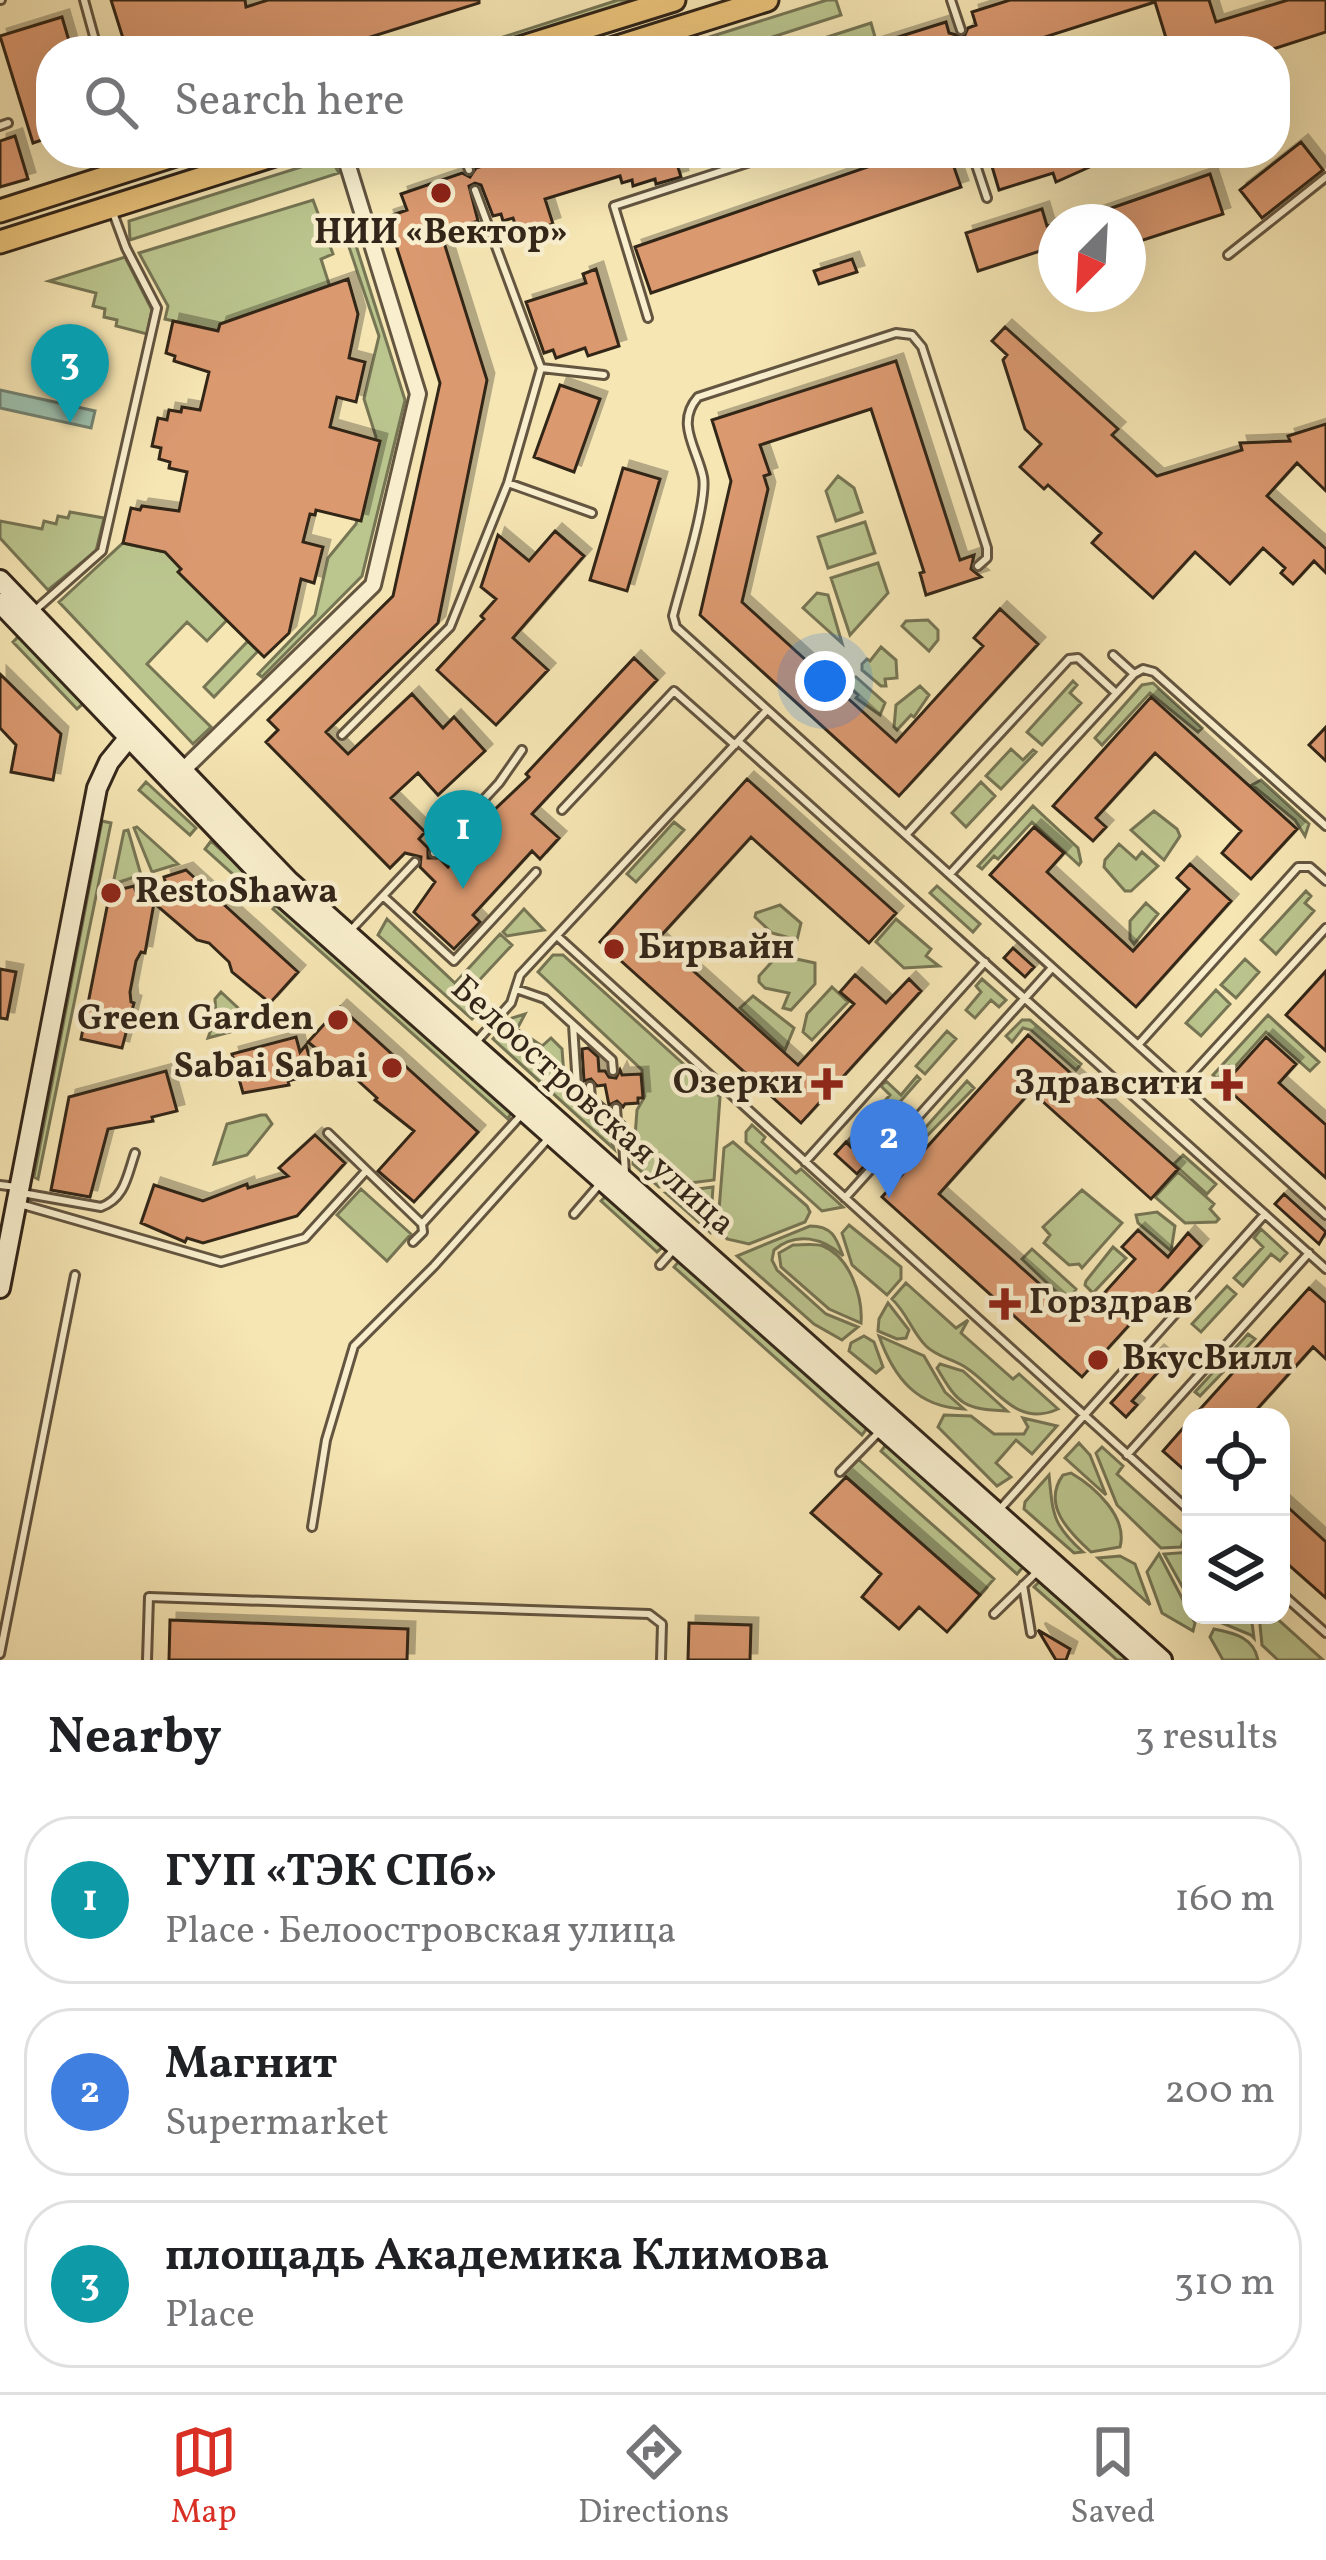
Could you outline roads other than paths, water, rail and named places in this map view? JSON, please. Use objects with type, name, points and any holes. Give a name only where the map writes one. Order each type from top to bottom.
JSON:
[{"type":"main road","points":[[653,36],[767,0]]},
{"type":"main road","points":[[558,36],[670,1]]},
{"type":"main road","points":[[0,211],[110,168]]},
{"type":"main road","points":[[0,242],[234,168]]},
{"type":"main road","name":"Белоостровская улица","points":[[0,580],[26,619],[278,893],[468,1051]]},
{"type":"main road","name":"Белоостровская улица","points":[[0,603],[26,619]]},
{"type":"main road","points":[[0,1288],[14,1192],[98,788],[109,762],[133,732]]},
{"type":"main road","name":"Белоостровская улица","points":[[133,732],[181,772],[468,1051],[1150,1658]]},
{"type":"main road","name":"Белоостровская улица","points":[[887,1424],[998,1512],[1044,1564]]},
{"type":"street","points":[[181,772],[373,585],[418,394],[349,168]]},
{"type":"lane","points":[[84,0],[94,36]]},
{"type":"lane","points":[[951,0],[961,30]]},
{"type":"lane","points":[[648,318],[614,206],[732,168]]},
{"type":"lane","points":[[977,168],[987,198]]},
{"type":"lane","points":[[1228,255],[1326,177]]},
{"type":"lane","points":[[342,735],[450,627],[508,483],[541,368],[475,190]]},
{"type":"lane","points":[[26,619],[101,551],[157,308],[111,207]]},
{"type":"lane","points":[[977,566],[987,558],[987,548],[922,347],[911,335],[896,333],[698,397],[688,409],[686,424],[704,482],[673,616],[676,628],[1326,1215]]},
{"type":"lane","points":[[541,368],[604,375]]},
{"type":"lane","points":[[508,483],[592,513]]},
{"type":"lane","points":[[1113,655],[1134,674]]},
{"type":"lane","points":[[906,835],[1069,659],[1078,658],[1116,693]]},
{"type":"lane","points":[[949,874],[1143,669],[1154,672],[1326,826]]},
{"type":"lane","points":[[562,810],[674,691],[1326,1268]]},
{"type":"lane","points":[[468,1051],[512,1003],[520,975],[767,710]]},
{"type":"lane","points":[[434,853],[500,783],[522,750]]},
{"type":"lane","points":[[348,934],[415,862]]},
{"type":"lane","points":[[1138,1045],[1298,867],[1310,867],[1326,881]]},
{"type":"lane","points":[[383,896],[454,961],[536,872]]},
{"type":"lane","points":[[1182,1085],[1326,928]]},
{"type":"lane","points":[[557,936],[1182,1504]]},
{"type":"lane","points":[[805,1162],[985,962]]},
{"type":"lane","points":[[845,1198],[1052,968]]},
{"type":"lane","points":[[516,989],[545,999],[613,1060],[613,1070]]},
{"type":"lane","points":[[573,1024],[577,1086],[622,1126],[614,1178],[574,1214]]},
{"type":"lane","points":[[587,1037],[588,1048]]},
{"type":"lane","points":[[590,1086],[591,1099]]},
{"type":"lane","points":[[422,1224],[529,1106]]},
{"type":"lane","points":[[616,1108],[617,1122]]},
{"type":"lane","points":[[312,1527],[326,1440],[354,1346],[434,1266],[556,1130]]},
{"type":"lane","points":[[328,1133],[422,1224],[423,1232],[413,1242]]},
{"type":"lane","points":[[14,1192],[101,1208],[122,1192],[135,1154]]},
{"type":"lane","points":[[14,1192],[221,1262],[305,1238],[365,1172]]},
{"type":"lane","points":[[998,1512],[1265,1214]]},
{"type":"lane","points":[[660,1265],[681,1241]]},
{"type":"lane","points":[[1127,1455],[1309,1253]]},
{"type":"lane","points":[[0,1654],[75,1275]]},
{"type":"lane","points":[[840,1472],[887,1424]]},
{"type":"lane","points":[[994,1614],[1044,1564]]},
{"type":"lane","points":[[1023,1585],[1031,1633]]},
{"type":"lane","points":[[147,1660],[149,1598],[649,1614],[662,1624],[661,1660]]},
{"type":"lane","points":[[1290,1601],[1326,1634]]},
{"type":"place","name":"НИИ «Вектор»","points":[[441,193]]},
{"type":"place","name":"площадь Академика Климова","points":[[70,423]]},
{"type":"place","name":"ГУП «ТЭК СПб»","points":[[463,889]]},
{"type":"place","name":"RestoShawa","points":[[111,893]]},
{"type":"place","name":"Бирвайн","points":[[614,949]]},
{"type":"place","name":"Green Garden","points":[[338,1020]]},
{"type":"place","name":"Sabai Sabai","points":[[392,1068]]},
{"type":"place","name":"Озерки","points":[[827,1084]]},
{"type":"place","name":"Здравсити","points":[[1227,1085]]},
{"type":"place","name":"Магнит","points":[[889,1198]]},
{"type":"place","name":"Горздрав","points":[[1005,1304]]},
{"type":"place","name":"ВкусВилл","points":[[1098,1360]]}]
